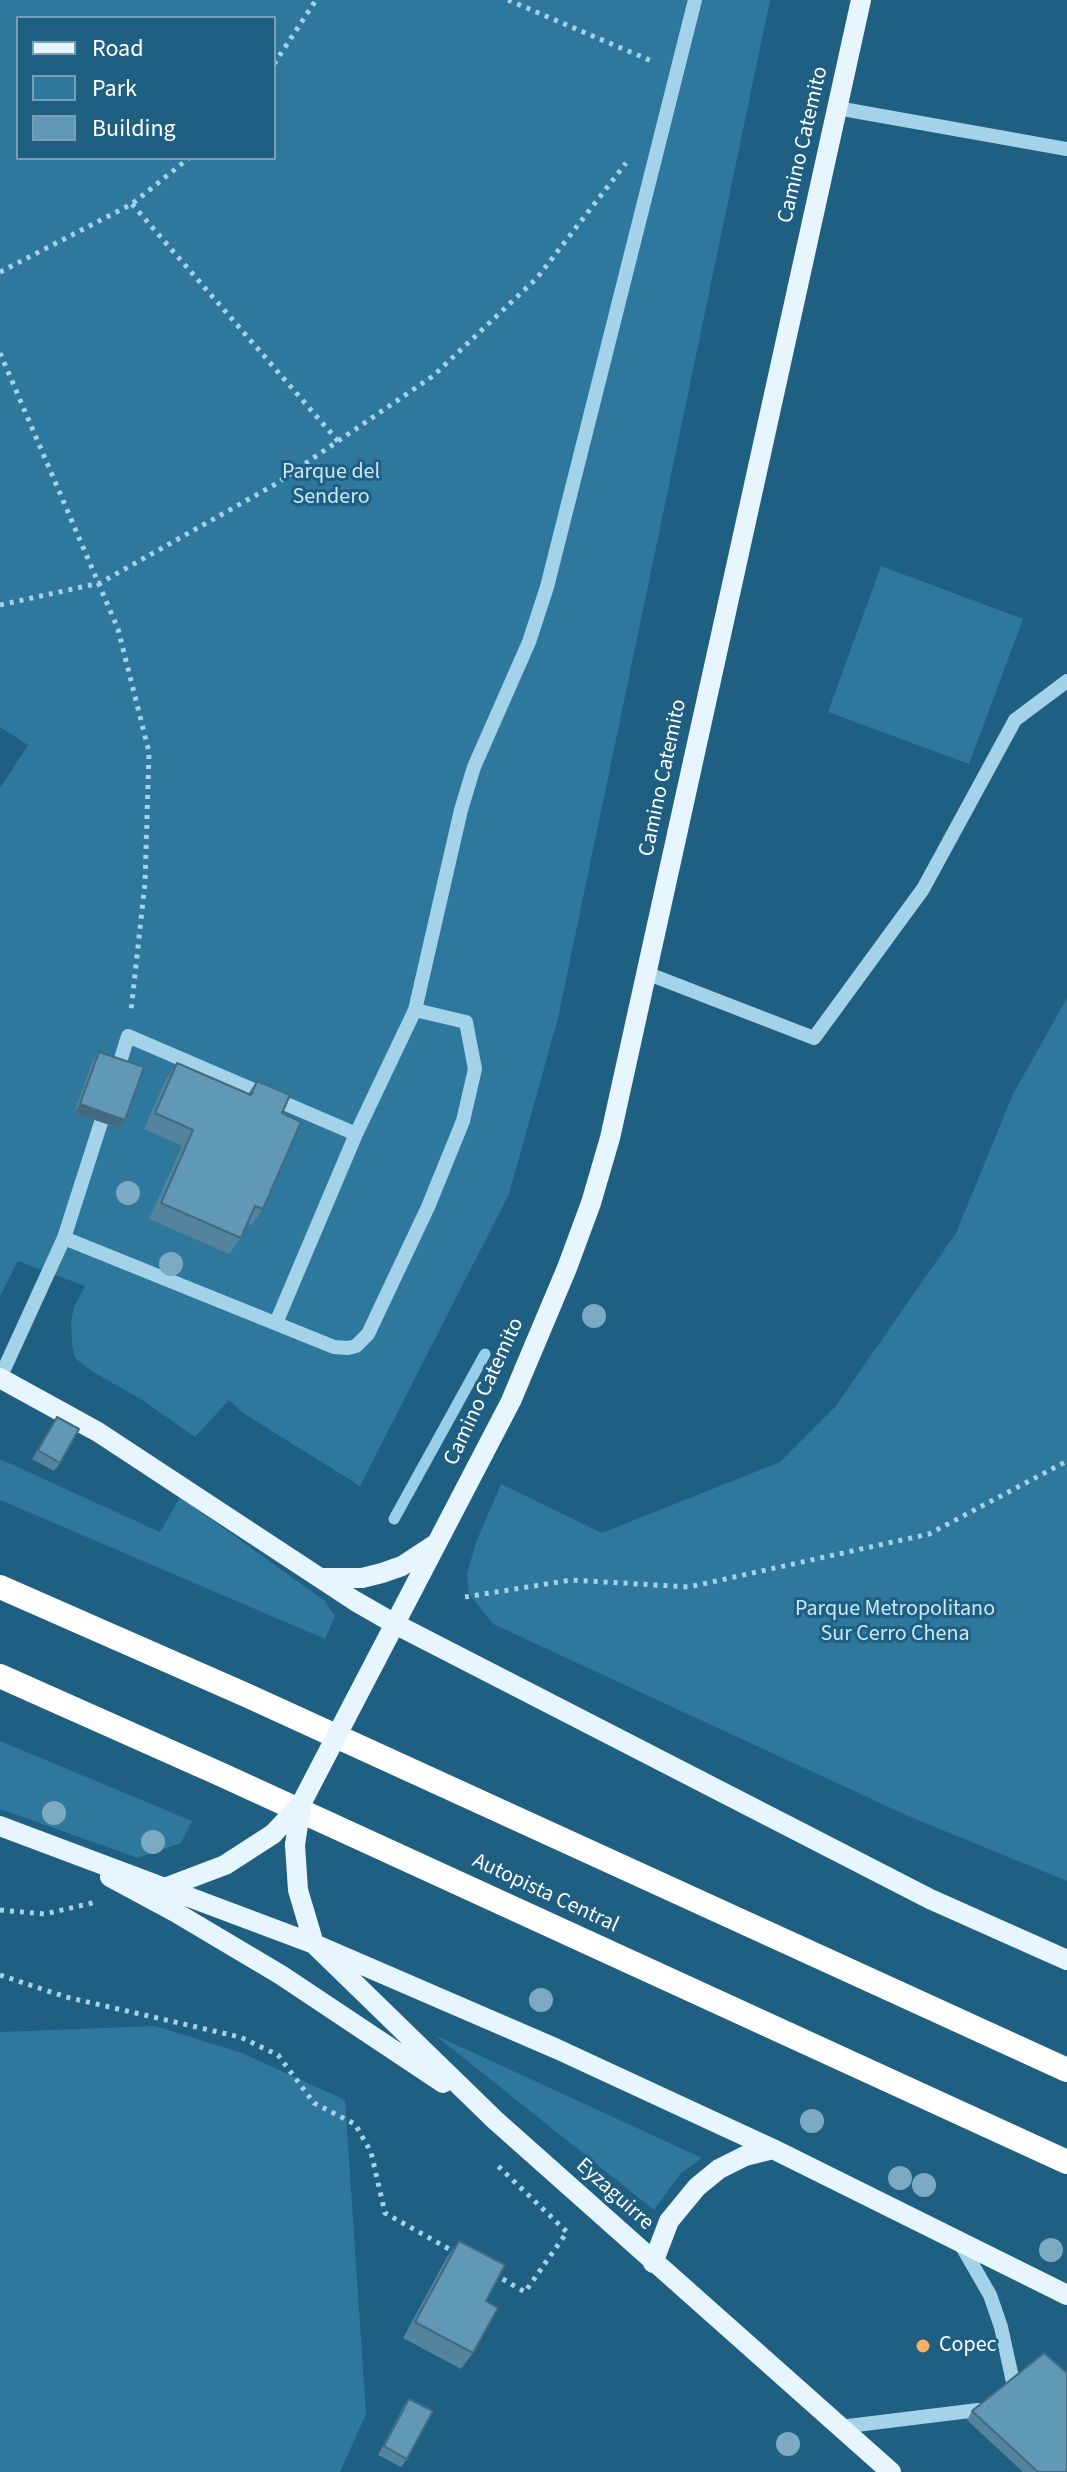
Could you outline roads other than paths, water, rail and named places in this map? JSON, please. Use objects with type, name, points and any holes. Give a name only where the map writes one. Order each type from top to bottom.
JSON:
[{"type":"highway","points":[[0,1587],[274,1708],[1067,2070]]},
{"type":"highway","name":"Autopista Central","points":[[0,1676],[1067,2162]]},
{"type":"main road","name":"Camino Catemito","points":[[314,1944],[298,1890],[295,1845],[301,1804],[511,1401],[567,1268],[610,1138],[861,0]]},
{"type":"main road","points":[[0,1378],[98,1432],[395,1624],[930,1899],[1067,1960]]},
{"type":"main road","name":"Camino Catemito","points":[[321,1578],[362,1578],[382,1573],[402,1566],[440,1541]]},
{"type":"main road","points":[[167,1887],[225,1865],[273,1834],[301,1804]]},
{"type":"main road","points":[[0,1826],[314,1944],[557,2049],[773,2149],[1067,2295]]},
{"type":"main road","points":[[39,1840],[130,1888],[281,1975],[495,2120]]},
{"type":"main road","name":"Eyzaguirre","points":[[314,1944],[495,2120],[891,2472]]},
{"type":"main road","points":[[653,2263],[669,2221],[697,2187],[719,2169],[745,2156],[773,2149]]},
{"type":"street","points":[[276,1323],[356,1134],[415,1010],[470,781],[496,713],[529,642],[547,587],[695,0]]},
{"type":"street","points":[[837,108],[1067,149]]},
{"type":"street","points":[[646,973],[814,1038],[923,889],[1015,720],[1067,681]]},
{"type":"street","points":[[64,1238],[334,1347],[348,1348],[362,1341],[428,1207],[463,1121],[475,1069],[466,1022],[415,1010]]},
{"type":"street","points":[[0,1378],[64,1238],[128,1036],[356,1134]]},
{"type":"street","points":[[958,2239],[990,2295],[1001,2327],[1013,2382]]},
{"type":"street","points":[[840,2427],[978,2410]]},
{"type":"waterway","points":[[394,1519],[485,1354]]},
{"type":"place","name":"Copec","points":[[923,2346]]},
{"type":"park label","name":"Parque del Sendero","points":[[331,486]]},
{"type":"park label","name":"Parque Metropolitano Sur Cerro Chena","points":[[895,1622]]}]
